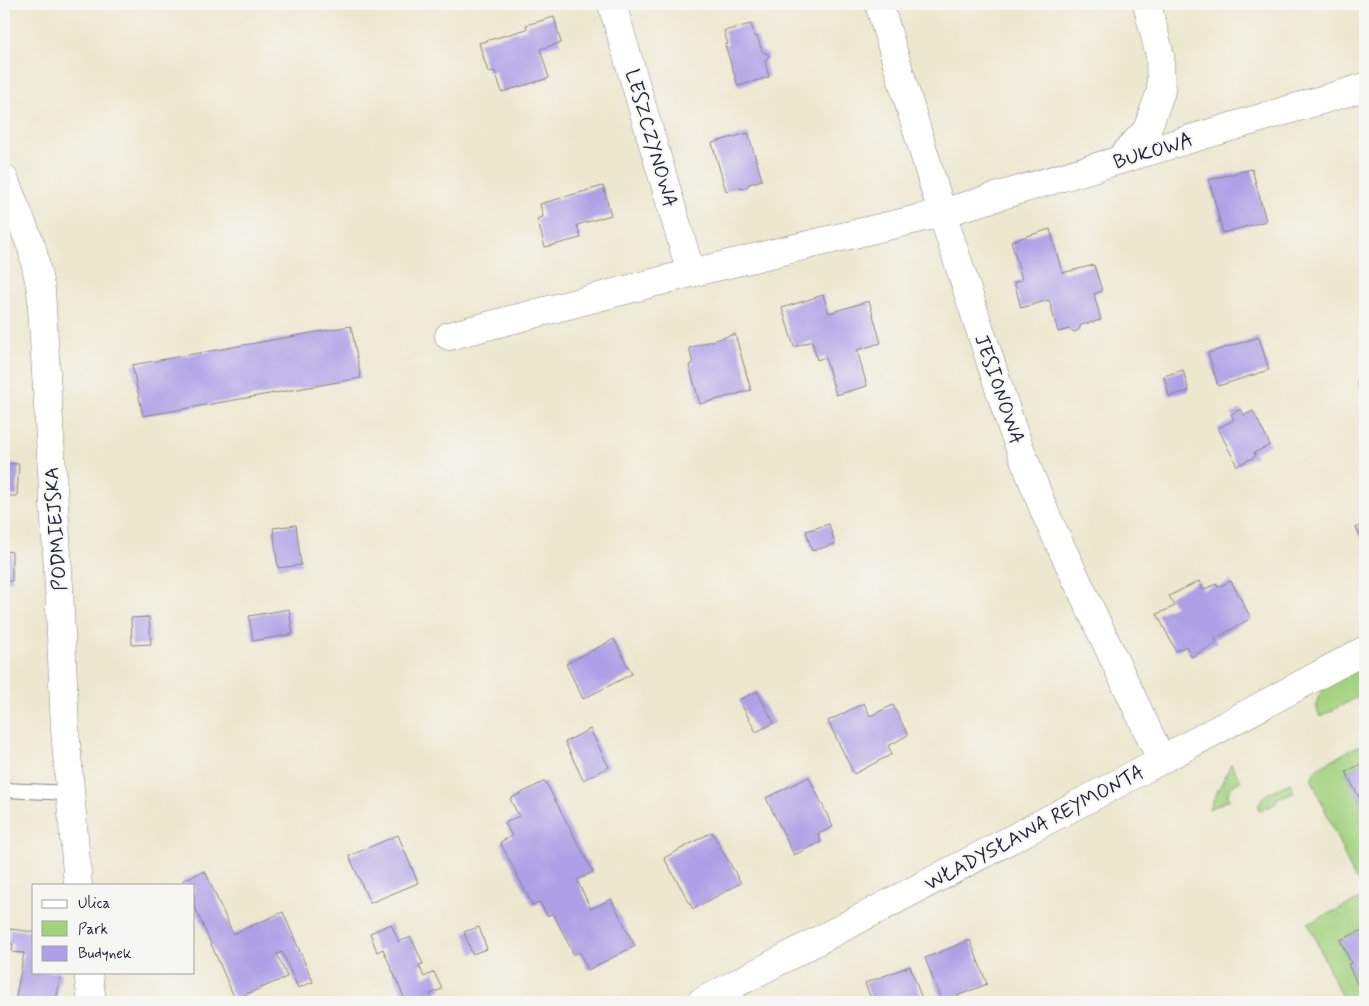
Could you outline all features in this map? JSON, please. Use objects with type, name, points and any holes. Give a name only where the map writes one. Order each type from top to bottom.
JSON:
[{"type":"street","name":"LESZCZYNOWA","points":[[612,4],[691,273]]},
{"type":"street","name":"JESIONOWA","points":[[879,4],[942,213],[1012,428],[1046,515],[1161,759]]},
{"type":"street","points":[[1118,161],[1147,130],[1161,91],[1160,56],[1147,4]]},
{"type":"street","name":"BUKOWA","points":[[942,213],[1365,86]]},
{"type":"street","name":"PODMIEJSKA","points":[[4,179],[32,248],[41,290],[59,587],[65,730],[78,884]]},
{"type":"street","points":[[449,336],[691,273],[942,213]]},
{"type":"street","name":"WŁADYSŁAWA REYMONTA","points":[[701,1002],[1126,779],[1365,650]]},
{"type":"street","points":[[88,974],[92,1002]]},
{"type":"lane","points":[[4,790],[70,793]]},
{"type":"green space","points":[[1365,666],[1365,693],[1320,717],[1317,707],[1318,698],[1323,691],[1338,679]]},
{"type":"green space","points":[[1365,742],[1365,762],[1346,772],[1363,805],[1361,806],[1365,814],[1365,882],[1363,882],[1354,877],[1312,780],[1317,768]]},
{"type":"green space","points":[[1231,764],[1241,781],[1229,791],[1229,800],[1209,809]]},
{"type":"green space","points":[[1290,783],[1294,792],[1276,799],[1277,803],[1259,811],[1260,801],[1268,793]]},
{"type":"green space","points":[[1365,897],[1365,929],[1340,941],[1351,963],[1348,964],[1357,984],[1362,982],[1365,990],[1365,1002],[1344,1002],[1308,923]]},
{"type":"building","points":[[554,17],[561,43],[540,49],[549,78],[502,92],[495,71],[488,72],[479,43],[527,29],[526,25]]},
{"type":"building","points":[[751,24],[762,51],[769,55],[765,62],[769,77],[738,86],[725,45],[728,44],[724,31]]},
{"type":"building","points":[[748,133],[762,180],[741,189],[739,187],[726,191],[712,143]]},
{"type":"building","points":[[1252,169],[1266,221],[1223,233],[1209,180]]},
{"type":"building","points":[[603,186],[611,215],[577,225],[581,238],[545,247],[537,219],[543,217],[540,204]]},
{"type":"building","points":[[1050,229],[1062,273],[1094,265],[1102,291],[1094,294],[1101,320],[1081,325],[1079,330],[1074,332],[1069,329],[1058,332],[1049,300],[1021,308],[1014,282],[1022,280],[1011,241]]},
{"type":"building","points":[[823,295],[829,313],[869,301],[881,343],[857,350],[867,386],[836,395],[825,357],[817,360],[812,341],[794,347],[782,308]]},
{"type":"building","points":[[351,326],[361,378],[143,416],[132,365]]},
{"type":"building","points":[[735,334],[751,390],[700,404],[689,365],[693,364],[689,348]]},
{"type":"building","points":[[1259,337],[1269,370],[1218,386],[1208,353]]},
{"type":"building","points":[[1183,370],[1189,391],[1169,396],[1164,376]]},
{"type":"building","points":[[1365,377],[1365,395],[1357,382]]},
{"type":"building","points":[[1241,409],[1244,415],[1253,411],[1270,445],[1254,453],[1256,456],[1237,466],[1218,428],[1234,420],[1231,414]]},
{"type":"building","points":[[4,463],[19,464],[17,496],[4,496]]},
{"type":"building","points":[[1365,516],[1365,545],[1356,528],[1364,524],[1361,518]]},
{"type":"building","points":[[829,524],[835,544],[812,551],[806,531]]},
{"type":"building","points":[[296,525],[301,565],[278,568],[273,528]]},
{"type":"building","points":[[4,551],[12,552],[12,581],[4,581]]},
{"type":"building","points":[[1199,581],[1203,590],[1216,584],[1218,587],[1231,581],[1251,618],[1215,639],[1217,643],[1191,657],[1186,646],[1176,651],[1157,614],[1175,606],[1169,596]]},
{"type":"building","points":[[289,609],[293,634],[253,641],[249,616]]},
{"type":"building","points":[[149,617],[151,644],[132,645],[131,618]]},
{"type":"building","points":[[614,639],[632,674],[583,699],[566,664]]},
{"type":"building","points":[[757,691],[774,723],[756,732],[739,700]]},
{"type":"building","points":[[864,703],[870,716],[893,705],[908,735],[888,746],[892,754],[854,774],[828,721]]},
{"type":"building","points":[[590,729],[609,767],[583,780],[565,742]]},
{"type":"building","points":[[1365,762],[1365,814],[1361,806],[1363,805],[1346,772]]},
{"type":"building","points":[[809,777],[833,827],[818,834],[821,842],[794,855],[766,798]]},
{"type":"building","points":[[545,781],[593,872],[577,880],[591,909],[611,899],[635,946],[588,970],[579,952],[574,955],[553,913],[547,916],[540,902],[533,906],[500,842],[512,836],[505,823],[519,816],[510,799]]},
{"type":"building","points":[[4,822],[7,822],[6,868],[4,868]]},
{"type":"building","points":[[712,832],[741,883],[693,909],[664,858]]},
{"type":"building","points":[[398,835],[418,883],[370,903],[349,856]]},
{"type":"building","points":[[205,871],[233,934],[283,912],[313,982],[298,988],[282,952],[277,954],[287,977],[235,999],[195,907],[195,884],[185,884],[183,880]]},
{"type":"building","points":[[391,924],[399,942],[411,937],[423,964],[419,965],[424,977],[434,972],[442,989],[430,994],[434,1002],[406,1002],[383,949],[377,952],[370,933]]},
{"type":"building","points":[[479,927],[487,949],[472,954],[464,932]]},
{"type":"building","points":[[10,929],[32,932],[32,974],[61,974],[56,1002],[15,1002],[24,953],[12,952],[13,944],[8,943]]},
{"type":"building","points":[[1365,929],[1365,990],[1362,982],[1357,984],[1348,964],[1351,963],[1340,940]]},
{"type":"building","points":[[970,940],[987,984],[942,1002],[925,958]]},
{"type":"building","points":[[910,966],[923,1002],[872,1002],[865,983]]}]
